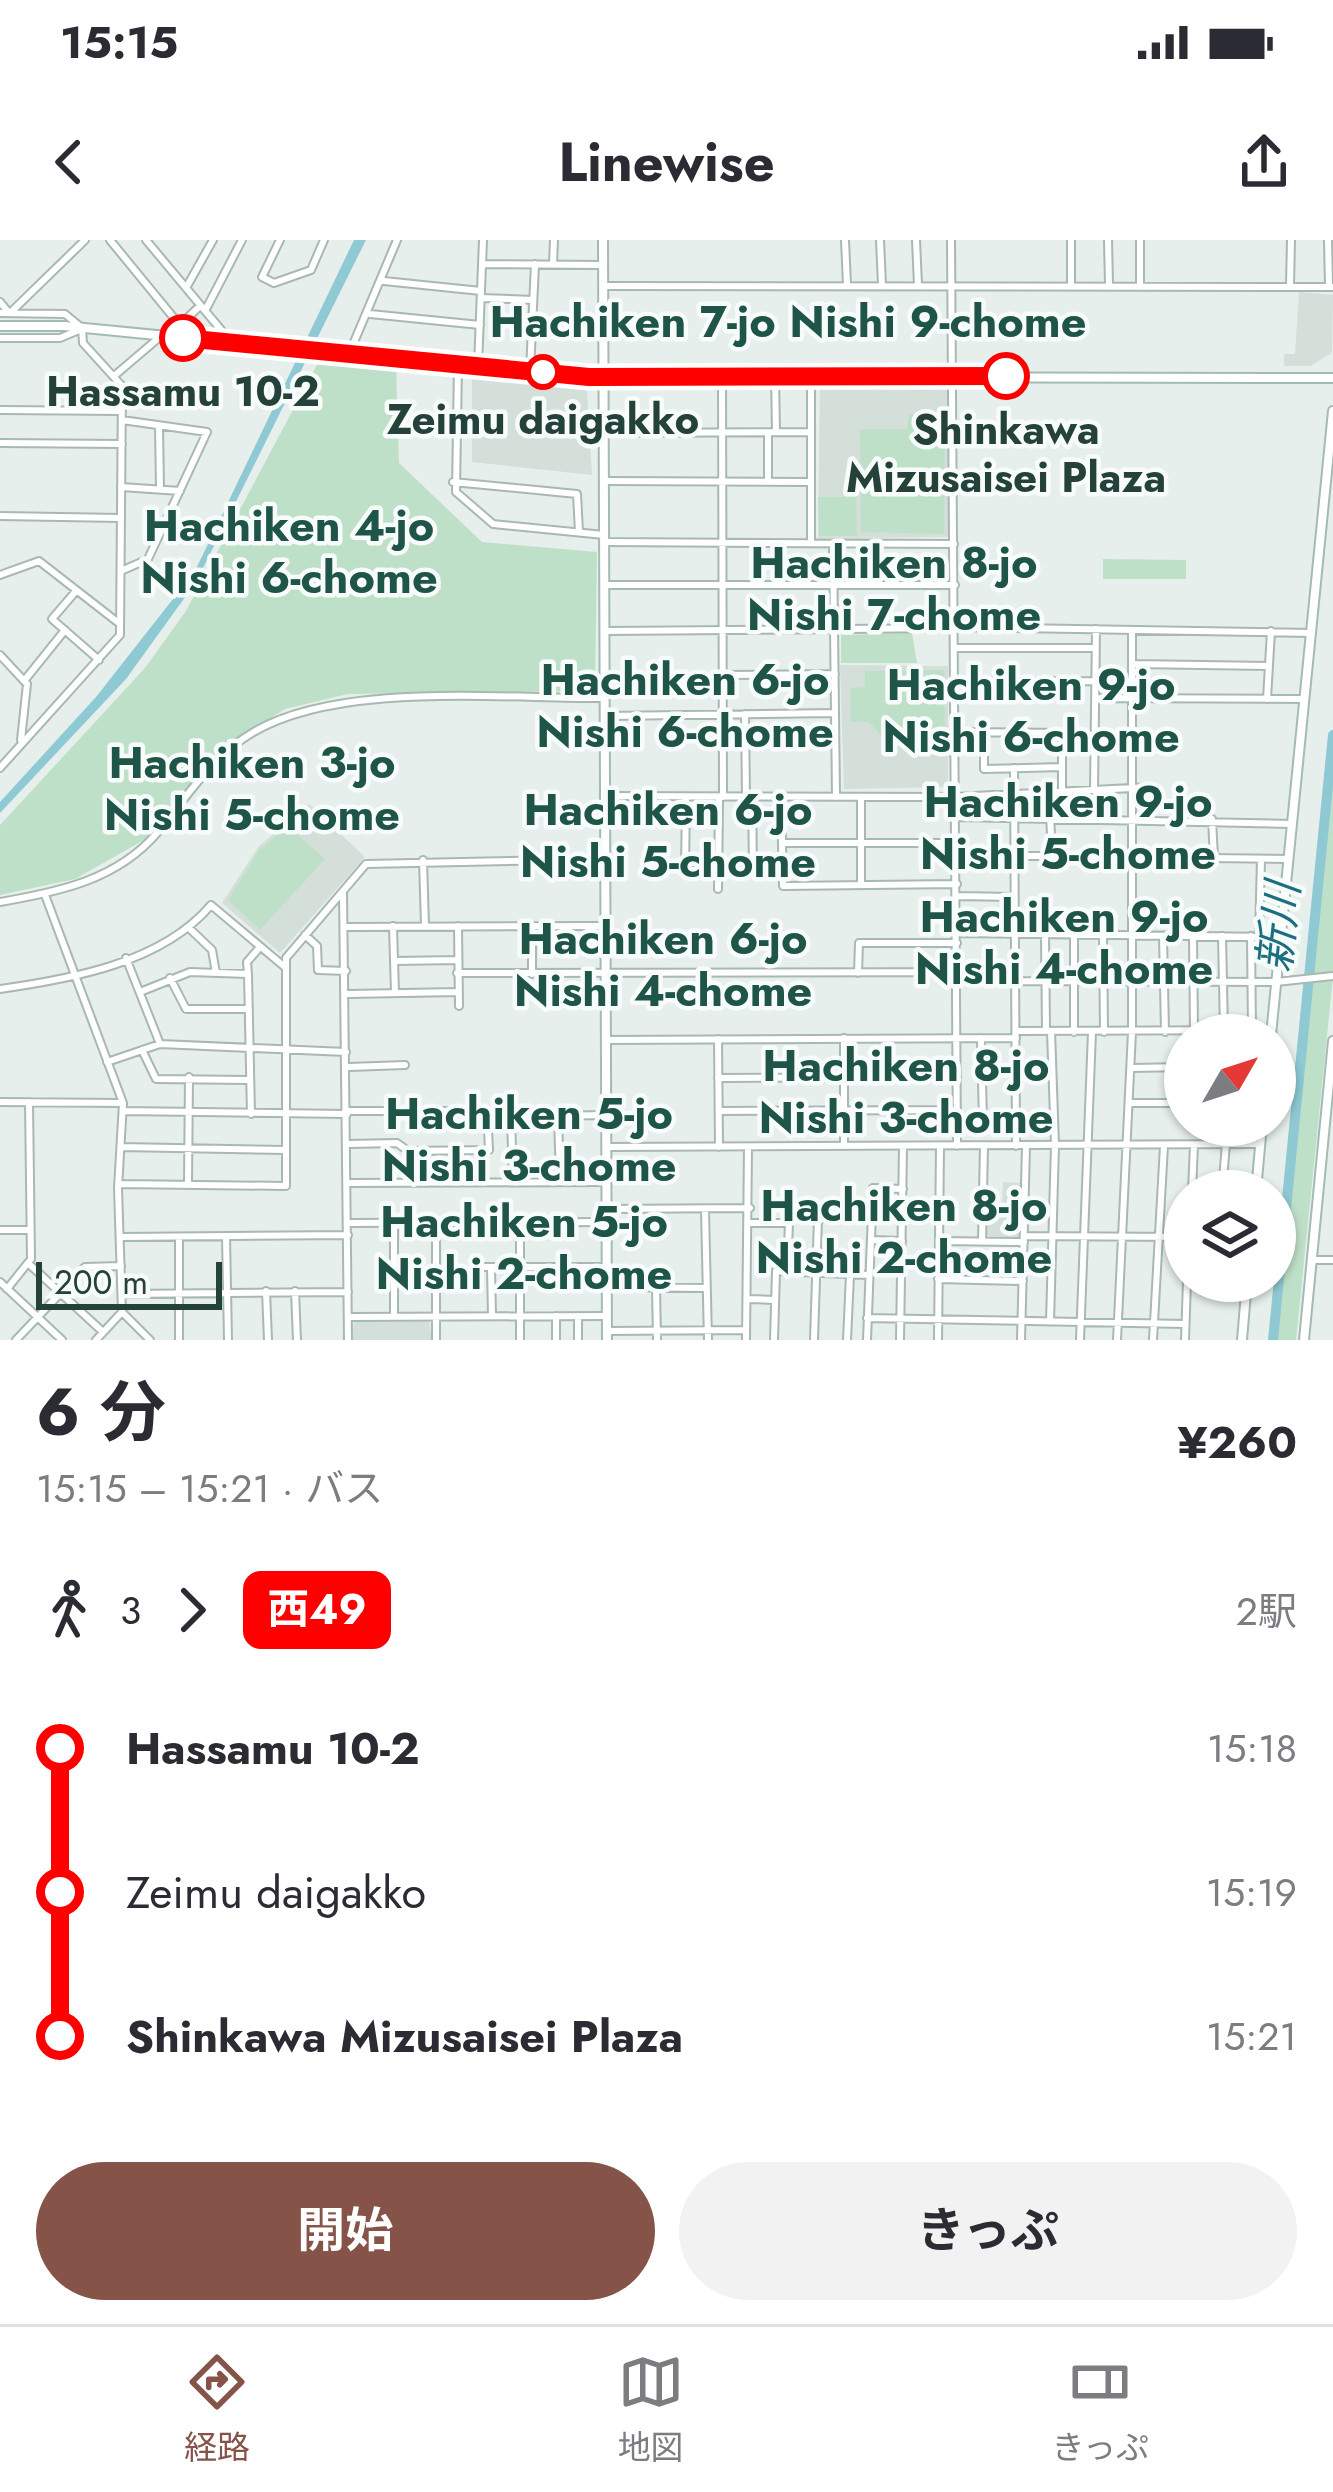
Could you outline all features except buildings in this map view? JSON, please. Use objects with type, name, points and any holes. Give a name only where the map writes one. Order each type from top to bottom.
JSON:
[{"type":"street","points":[[110,240],[178,322]]},
{"type":"street","points":[[146,240],[224,342]]},
{"type":"street","points":[[186,288],[212,240]]},
{"type":"street","points":[[114,376],[178,322],[203,309],[242,240]]},
{"type":"street","points":[[280,240],[262,277],[274,283],[311,270],[324,240]]},
{"type":"street","points":[[350,354],[384,281],[397,240]]},
{"type":"street","points":[[478,366],[484,240]]},
{"type":"street","points":[[553,264],[554,240]]},
{"type":"street","points":[[604,240],[607,1335],[708,1330],[746,1335],[751,1223],[748,1147]]},
{"type":"street","points":[[844,240],[847,285]]},
{"type":"street","points":[[880,240],[882,285]]},
{"type":"street","points":[[916,240],[918,285]]},
{"type":"street","points":[[951,240],[957,1146]]},
{"type":"street","points":[[1071,240],[1071,285]]},
{"type":"street","points":[[1108,240],[1109,285]]},
{"type":"street","points":[[1140,240],[1140,285]]},
{"type":"street","points":[[1290,286],[1291,240]]},
{"type":"street","points":[[603,286],[1331,286],[1328,240]]},
{"type":"street","points":[[6,313],[82,241]]},
{"type":"street","points":[[482,264],[603,265]]},
{"type":"street","points":[[530,371],[535,264]]},
{"type":"street","points":[[384,281],[533,299]]},
{"type":"street","points":[[0,302],[6,313]]},
{"type":"street","points":[[0,768],[120,635],[122,386],[83,343],[82,328],[65,314],[6,313]]},
{"type":"street","points":[[368,314],[480,325]]},
{"type":"street","points":[[0,326],[64,326],[604,377],[1333,378]]},
{"type":"street","points":[[0,338],[61,338],[82,328]]},
{"type":"street","points":[[458,364],[453,482],[456,492],[493,524],[604,538],[954,544]]},
{"type":"street","points":[[768,482],[775,377]]},
{"type":"street","points":[[811,377],[811,542]]},
{"type":"street","points":[[718,889],[723,715],[722,378]]},
{"type":"street","points":[[0,410],[122,416],[207,432],[148,559],[120,572]]},
{"type":"street","points":[[1274,1014],[1333,411]]},
{"type":"street","points":[[159,425],[160,488]]},
{"type":"street","points":[[605,433],[811,431]]},
{"type":"street","points":[[0,443],[122,444]]},
{"type":"street","points":[[604,481],[811,482]]},
{"type":"street","points":[[453,482],[577,494],[579,532]]},
{"type":"street","points":[[121,487],[180,490]]},
{"type":"street","points":[[0,516],[121,518]]},
{"type":"street","points":[[833,543],[836,797]]},
{"type":"street","points":[[0,575],[39,561],[120,624]]},
{"type":"street","points":[[604,585],[955,585]]},
{"type":"street","points":[[76,591],[52,619],[100,661]]},
{"type":"street","points":[[605,631],[1096,628],[1311,633]]},
{"type":"street","points":[[1094,790],[1096,628]]},
{"type":"street","points":[[21,740],[24,681],[65,630]]},
{"type":"street","points":[[1117,1340],[1132,1032],[1132,631]]},
{"type":"street","points":[[1267,699],[1271,632]]},
{"type":"street","points":[[955,648],[1095,648]]},
{"type":"street","points":[[0,655],[24,681]]},
{"type":"street","points":[[1132,664],[1269,666]]},
{"type":"street","points":[[723,675],[835,674]]},
{"type":"street","points":[[955,682],[1095,681]]},
{"type":"street","points":[[0,902],[88,881],[131,856],[232,747],[255,731],[319,706],[605,698]]},
{"type":"street","points":[[1095,698],[1304,699]]},
{"type":"street","points":[[606,716],[835,713]]},
{"type":"street","points":[[745,714],[753,869]]},
{"type":"street","points":[[956,731],[1062,733],[1062,792]]},
{"type":"street","points":[[984,732],[984,769],[1062,767]]},
{"type":"street","points":[[1014,768],[1016,1146]]},
{"type":"street","points":[[604,796],[956,797],[1150,787]]},
{"type":"street","points":[[1049,792],[1052,856]]},
{"type":"street","points":[[686,796],[685,870],[783,869]]},
{"type":"street","points":[[860,885],[861,797]]},
{"type":"street","points":[[781,798],[783,886],[957,884]]},
{"type":"street","points":[[957,817],[1292,824]]},
{"type":"street","points":[[1212,819],[1214,858]]},
{"type":"street","points":[[782,843],[957,844]]},
{"type":"street","points":[[957,855],[1289,859]]},
{"type":"street","points":[[120,1184],[286,1186],[286,958],[373,860],[604,859]]},
{"type":"street","points":[[1251,1014],[1261,859]]},
{"type":"street","points":[[423,860],[425,926]]},
{"type":"street","points":[[343,891],[348,1340]]},
{"type":"street","points":[[45,894],[123,1107],[122,1312],[96,1340]]},
{"type":"street","points":[[957,896],[1013,897]]},
{"type":"street","points":[[0,989],[76,978],[189,928],[211,905],[286,968]]},
{"type":"street","points":[[394,926],[395,993]]},
{"type":"street","points":[[458,926],[458,1006]]},
{"type":"street","points":[[532,926],[532,974]]},
{"type":"street","points":[[346,927],[604,926]]},
{"type":"street","points":[[189,928],[212,950],[216,974]]},
{"type":"street","points":[[1102,934],[1104,1032]]},
{"type":"street","points":[[305,935],[317,946],[317,970],[346,971]]},
{"type":"street","points":[[859,973],[859,943],[1014,935],[1281,937]]},
{"type":"street","points":[[1045,935],[1055,1144],[1050,1323]]},
{"type":"street","points":[[1074,935],[1074,1032]]},
{"type":"street","points":[[1163,936],[1165,1014]]},
{"type":"street","points":[[1193,936],[1194,1014]]},
{"type":"street","points":[[1219,1014],[1222,936]]},
{"type":"street","points":[[251,1114],[248,974],[249,957],[260,947]]},
{"type":"street","points":[[126,958],[160,1044]]},
{"type":"street","points":[[394,961],[458,960]]},
{"type":"street","points":[[458,973],[956,974],[1044,980],[1250,982],[1332,976]]},
{"type":"street","points":[[140,992],[170,978],[248,974]]},
{"type":"street","points":[[170,978],[186,1009],[250,1009]]},
{"type":"street","points":[[346,994],[458,992]]},
{"type":"street","points":[[1080,1340],[1092,1032]]},
{"type":"street","points":[[605,1040],[1164,1032]]},
{"type":"street","points":[[844,1038],[844,1146]]},
{"type":"street","points":[[981,1038],[983,1122],[1016,1122]]},
{"type":"street","points":[[718,1039],[719,1147]]},
{"type":"street","points":[[107,1062],[160,1044],[248,1044],[347,1052]]},
{"type":"street","points":[[1304,1340],[1333,1044]]},
{"type":"street","points":[[142,1050],[156,1079],[249,1081]]},
{"type":"street","points":[[347,1067],[405,1065]]},
{"type":"street","points":[[1131,1068],[1164,1067]]},
{"type":"street","points":[[718,1078],[957,1077]]},
{"type":"street","points":[[188,1184],[189,1078]]},
{"type":"street","points":[[0,1102],[188,1113],[488,1111],[489,1150],[408,1151],[398,1143],[347,1144]]},
{"type":"street","points":[[8,1289],[30,1265],[29,1102]]},
{"type":"street","points":[[1130,1103],[1164,1103]]},
{"type":"street","points":[[719,1111],[956,1110]]},
{"type":"street","points":[[488,1117],[606,1115]]},
{"type":"street","points":[[558,1116],[560,1182]]},
{"type":"street","points":[[511,1117],[513,1182]]},
{"type":"street","points":[[606,1147],[1164,1145],[1153,1340]]},
{"type":"street","points":[[900,1340],[903,1146]]},
{"type":"street","points":[[938,1340],[940,1146]]},
{"type":"street","points":[[982,1241],[984,1146]]},
{"type":"street","points":[[1021,1340],[1026,1146]]},
{"type":"street","points":[[121,1148],[286,1150]]},
{"type":"street","points":[[348,1183],[606,1182]]},
{"type":"street","points":[[867,1340],[873,1188],[903,1190]]},
{"type":"street","points":[[606,1209],[750,1208]]},
{"type":"street","points":[[705,1210],[708,1340]]},
{"type":"street","points":[[814,1340],[818,1218],[872,1219]]},
{"type":"street","points":[[394,1222],[394,1317]]},
{"type":"street","points":[[436,1222],[436,1340]]},
{"type":"street","points":[[520,1222],[520,1340]]},
{"type":"street","points":[[348,1223],[606,1222]]},
{"type":"street","points":[[751,1223],[789,1223],[787,1272]]},
{"type":"street","points":[[0,1230],[31,1229]]},
{"type":"street","points":[[121,1237],[348,1235]]},
{"type":"street","points":[[226,1236],[228,1340]]},
{"type":"street","points":[[939,1241],[1164,1237]]},
{"type":"street","points":[[179,1238],[179,1340]]},
{"type":"street","points":[[871,1240],[902,1241]]},
{"type":"street","points":[[1311,1260],[1333,1260]]},
{"type":"street","points":[[30,1265],[103,1332]]},
{"type":"street","points":[[18,1340],[85,1267],[122,1266]]},
{"type":"street","points":[[491,1267],[493,1316]]},
{"type":"street","points":[[478,1268],[607,1267]]},
{"type":"street","points":[[774,1340],[776,1271],[869,1275]]},
{"type":"street","points":[[847,1340],[850,1275]]},
{"type":"street","points":[[938,1279],[1023,1281]]},
{"type":"street","points":[[0,1282],[62,1340]]},
{"type":"street","points":[[607,1287],[705,1288]]},
{"type":"street","points":[[656,1287],[657,1335]]},
{"type":"street","points":[[295,1291],[297,1340]]},
{"type":"street","points":[[266,1292],[268,1340]]},
{"type":"street","points":[[122,1294],[347,1292]]},
{"type":"street","points":[[749,1299],[775,1300]]},
{"type":"street","points":[[1185,1340],[1186,1302]]},
{"type":"street","points":[[1241,1340],[1245,1302]]},
{"type":"street","points":[[122,1312],[151,1340]]},
{"type":"street","points":[[556,1316],[556,1340]]},
{"type":"street","points":[[578,1316],[578,1340]]},
{"type":"street","points":[[348,1317],[607,1316]]},
{"type":"street","points":[[868,1318],[1022,1319],[1081,1326],[1185,1324]]},
{"type":"shaded area","points":[[1299,292],[1333,295],[1332,353],[1310,366],[1284,366],[1284,354],[1295,354]]},
{"type":"shaded area","points":[[472,373],[587,389],[592,475],[472,462]]},
{"type":"shaded area","points":[[820,385],[943,386],[948,390],[949,537],[818,538]]},
{"type":"shaded area","points":[[840,665],[948,666],[948,787],[844,789]]},
{"type":"shaded area","points":[[309,804],[365,857],[280,953],[222,903],[259,846]]},
{"type":"shaded area","points":[[1003,1182],[1023,1183],[1021,1239],[985,1239],[985,1209],[1002,1210]]},
{"type":"shaded area","points":[[354,1322],[429,1322],[432,1340],[352,1340]]},
{"type":"green space","points":[[320,359],[396,365],[399,463],[482,542],[597,552],[595,684],[591,691],[348,694],[285,709],[218,752],[144,840],[75,879],[0,895],[0,825],[145,668],[186,611]]},
{"type":"green space","points":[[909,414],[945,416],[944,534],[861,532],[860,429],[907,429]]},
{"type":"green space","points":[[818,497],[856,497],[857,536],[819,536]]},
{"type":"green space","points":[[1103,559],[1186,560],[1186,579],[1103,579]]},
{"type":"green space","points":[[912,633],[917,663],[841,663],[841,635]]},
{"type":"green space","points":[[944,670],[945,744],[889,745],[869,722],[851,722],[850,688],[865,687],[865,671]]},
{"type":"green space","points":[[1333,763],[1333,977],[1296,1340],[1274,1340],[1278,1302],[1296,1302],[1296,1170],[1291,1170]]},
{"type":"green space","points":[[288,826],[325,859],[260,930],[228,900],[259,850]]},
{"type":"water","points":[[354,240],[366,240],[196,582],[126,679],[0,813],[0,802],[96,697],[195,571]]},
{"type":"waterway","name":"新川","points":[[1273,1340],[1333,735]]},
{"type":"bus line","name":"西49","points":[[183,338],[589,377],[1006,376]]},
{"type":"place","name":"Hassamu 10-2","points":[[183,338]]},
{"type":"place","name":"Zeimu daigakko","points":[[543,372]]},
{"type":"place","name":"Shinkawa Mizusaisei Plaza","points":[[1006,376]]},
{"type":"district","name":"Hachiken 7-jo Nishi 9-chome","points":[[788,321]]},
{"type":"district","name":"Hachiken 4-jo Nishi 6-chome","points":[[289,551]]},
{"type":"district","name":"Hachiken 8-jo Nishi 7-chome","points":[[894,588]]},
{"type":"district","name":"Hachiken 6-jo Nishi 6-chome","points":[[685,705]]},
{"type":"district","name":"Hachiken 9-jo Nishi 6-chome","points":[[1031,710]]},
{"type":"district","name":"Hachiken 3-jo Nishi 5-chome","points":[[252,788]]},
{"type":"district","name":"Hachiken 9-jo Nishi 5-chome","points":[[1068,827]]},
{"type":"district","name":"Hachiken 6-jo Nishi 5-chome","points":[[668,835]]},
{"type":"district","name":"Hachiken 9-jo Nishi 4-chome","points":[[1064,942]]},
{"type":"district","name":"Hachiken 6-jo Nishi 4-chome","points":[[663,964]]},
{"type":"district","name":"Hachiken 8-jo Nishi 3-chome","points":[[906,1091]]},
{"type":"district","name":"Hachiken 5-jo Nishi 3-chome","points":[[529,1139]]},
{"type":"district","name":"Hachiken 8-jo Nishi 2-chome","points":[[904,1231]]},
{"type":"district","name":"Hachiken 5-jo Nishi 2-chome","points":[[524,1247]]}]
